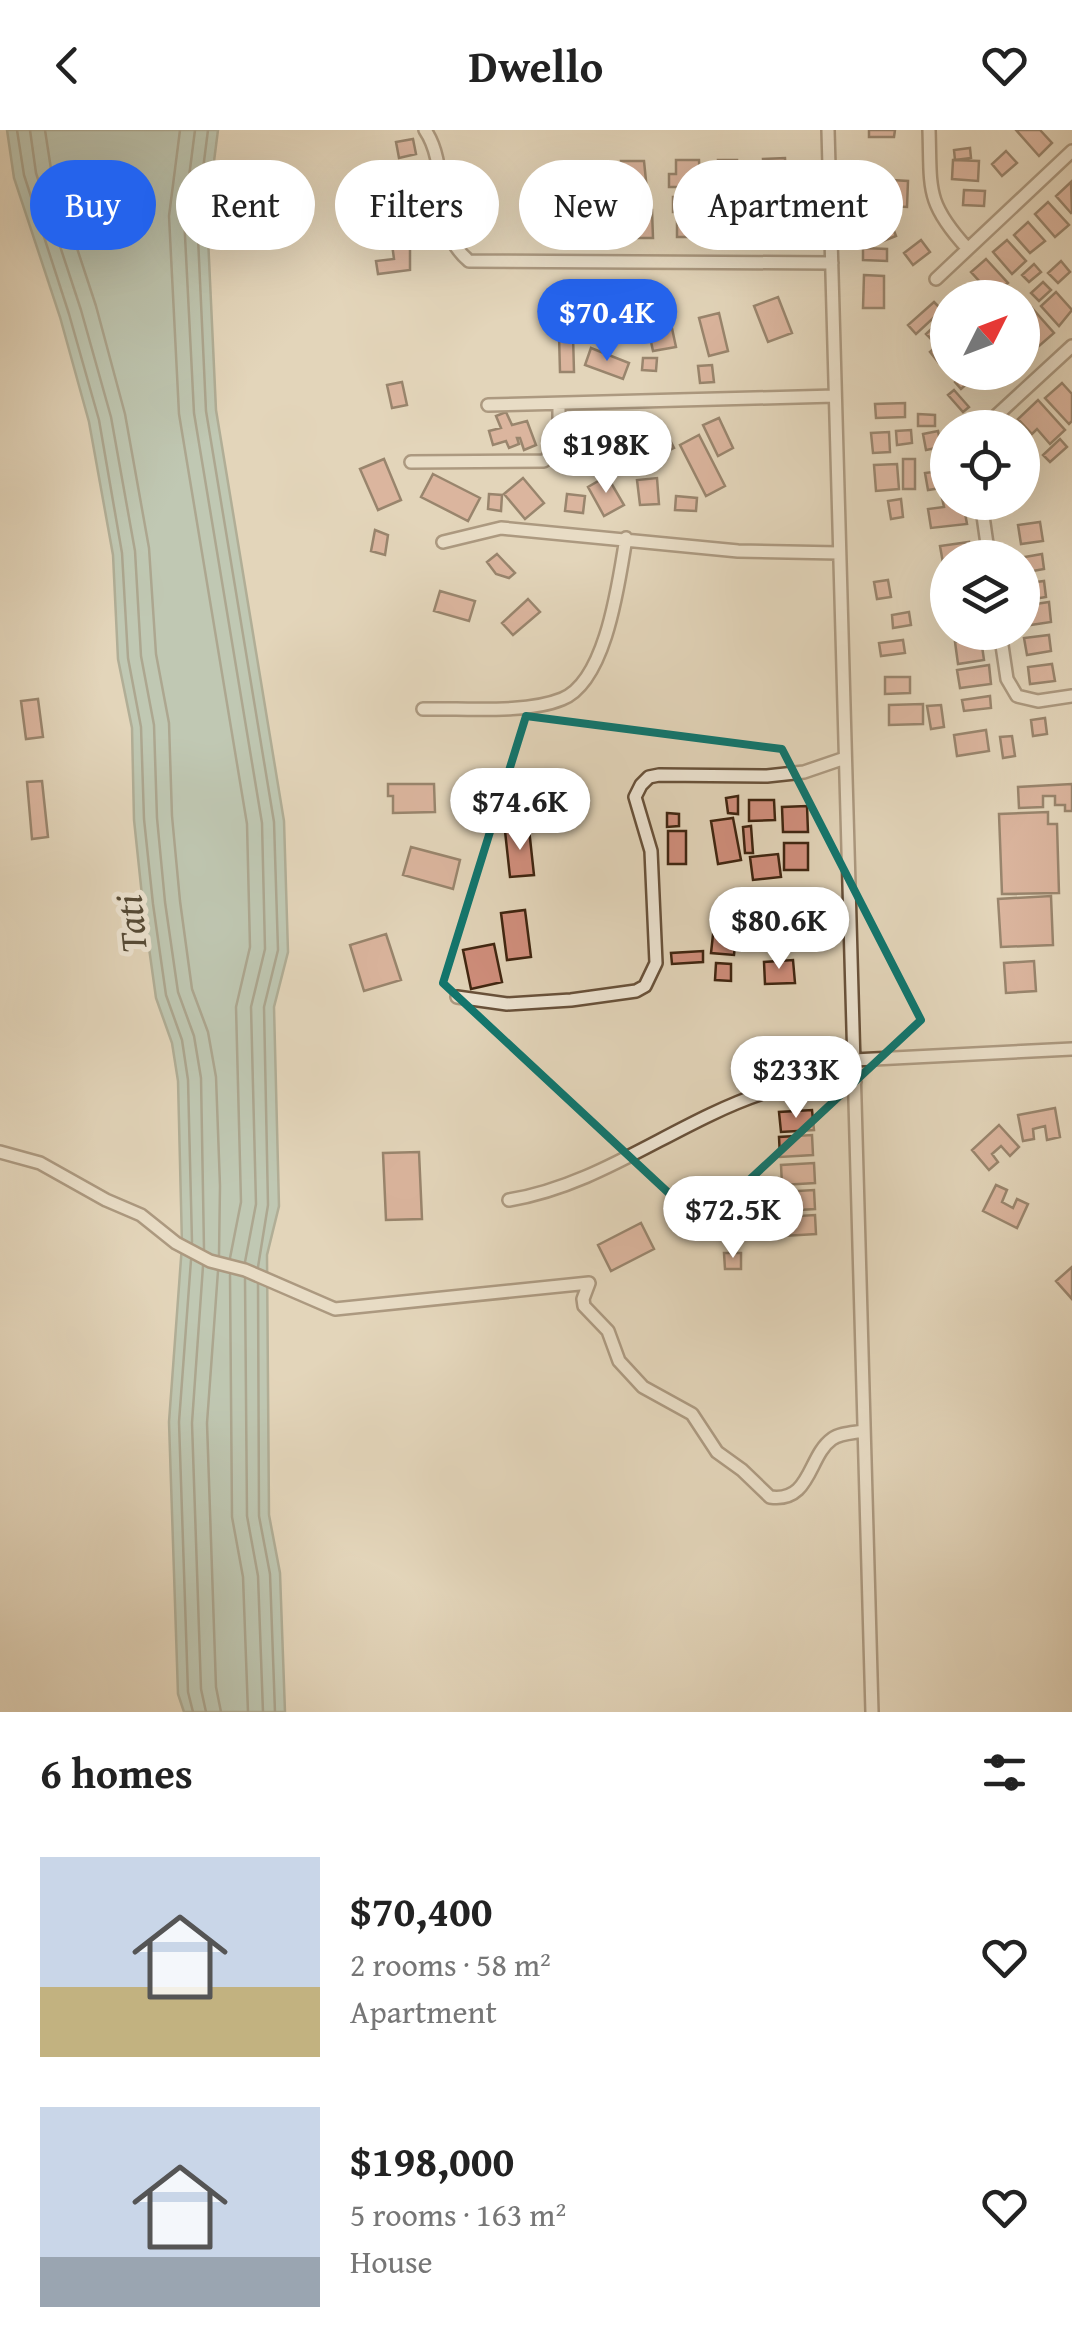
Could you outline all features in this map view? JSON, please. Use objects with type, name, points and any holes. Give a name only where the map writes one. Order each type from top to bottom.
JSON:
[{"type":"street","points":[[425,130],[433,144],[449,237],[469,261],[832,263]]},
{"type":"street","points":[[828,130],[872,1712]]},
{"type":"street","points":[[929,130],[934,202],[941,217],[968,248]]},
{"type":"street","points":[[936,279],[1072,150]]},
{"type":"street","points":[[1003,410],[1070,351]]},
{"type":"street","points":[[488,406],[835,396]]},
{"type":"street","points":[[411,462],[544,461],[560,448],[559,404]]},
{"type":"street","points":[[443,542],[501,528],[738,550],[839,553]]},
{"type":"street","points":[[424,709],[528,706],[573,693],[586,676],[610,627],[626,538]]},
{"type":"street","points":[[1003,650],[1007,679],[1018,696],[1038,701],[1072,696]]},
{"type":"street","points":[[457,998],[507,1004],[571,1000],[636,991],[645,986],[656,963],[651,852],[635,797],[641,784],[659,775],[767,776],[804,772],[845,758]]},
{"type":"street","points":[[854,1060],[1072,1049]]},
{"type":"street","points":[[509,1200],[577,1182],[736,1103],[767,1092],[855,1082]]},
{"type":"street","points":[[0,1152],[40,1163],[141,1215],[176,1243],[210,1262],[245,1270],[335,1309],[589,1283],[584,1306],[608,1332],[619,1361],[643,1387],[692,1414],[717,1452],[770,1497],[786,1497],[810,1477],[816,1456],[831,1440],[864,1431]]},
{"type":"highlighted area","points":[[526,716],[782,749],[921,1020],[702,1224],[443,983]]},
{"type":"water","points":[[7,130],[218,130],[214,160],[176,160],[176,250],[209,250],[216,410],[284,821],[288,952],[274,1007],[279,1206],[267,1255],[269,1515],[280,1573],[285,1712],[184,1712],[178,1694],[169,1422],[182,1245],[178,1081],[172,1043],[156,998],[143,905],[134,820],[132,728],[118,659],[113,555],[89,422],[38,250],[156,250],[156,160],[30,160],[30,226],[14,178]]},
{"type":"building","points":[[869,130],[895,130],[894,137],[869,137]]},
{"type":"building","points":[[1016,130],[1040,130],[1052,143],[1039,156]]},
{"type":"building","points":[[413,139],[416,154],[399,158],[396,142]]},
{"type":"building","points":[[970,148],[971,158],[955,160],[954,150]]},
{"type":"building","points":[[1006,151],[1017,163],[1002,176],[992,164]]},
{"type":"building","points":[[953,160],[979,161],[978,181],[952,179]]},
{"type":"building","points":[[903,181],[908,181],[907,207],[903,207]]},
{"type":"building","points":[[1071,182],[1072,212],[1071,213],[1056,196]]},
{"type":"building","points":[[964,190],[985,191],[984,206],[963,205]]},
{"type":"building","points":[[1048,202],[1069,225],[1055,237],[1035,214]]},
{"type":"building","points":[[1028,222],[1045,241],[1030,253],[1014,235]]},
{"type":"building","points":[[921,240],[930,252],[913,265],[904,253]]},
{"type":"building","points":[[1007,240],[1026,261],[1012,274],[993,252]]},
{"type":"building","points":[[393,250],[410,250],[410,270],[378,274],[376,261],[394,259]]},
{"type":"building","points":[[863,250],[887,250],[887,261],[863,260]]},
{"type":"building","points":[[986,259],[1005,280],[978,280],[971,272]]},
{"type":"building","points":[[1061,261],[1070,272],[1058,283],[1048,273]]},
{"type":"building","points":[[1034,264],[1041,272],[1031,280],[1022,275]]},
{"type":"building","points":[[864,275],[884,276],[884,308],[863,308]]},
{"type":"building","points":[[1043,282],[1051,290],[1040,300]]},
{"type":"building","points":[[591,284],[612,286],[611,310],[590,309]]},
{"type":"building","points":[[1056,292],[1072,310],[1059,326],[1041,306]]},
{"type":"building","points":[[778,297],[792,333],[768,342],[754,306]]},
{"type":"building","points":[[667,305],[676,347],[653,351],[644,309]]},
{"type":"building","points":[[930,306],[930,321],[916,334],[908,325]]},
{"type":"building","points":[[719,313],[728,351],[709,356],[699,318]]},
{"type":"building","points":[[1040,317],[1054,333],[1040,345]]},
{"type":"building","points":[[559,335],[573,335],[574,372],[560,372]]},
{"type":"building","points":[[591,348],[629,363],[623,379],[585,365]]},
{"type":"building","points":[[643,358],[657,358],[656,371],[642,370]]},
{"type":"building","points":[[712,365],[714,382],[700,383],[698,366]]},
{"type":"building","points":[[402,382],[407,405],[392,408],[387,385]]},
{"type":"building","points":[[1062,383],[1072,394],[1069,424],[1045,398]]},
{"type":"building","points":[[954,390],[969,407],[961,410],[948,395]]},
{"type":"building","points":[[1038,400],[1065,430],[1050,444],[1040,432],[1040,410],[1027,410]]},
{"type":"building","points":[[905,403],[905,417],[876,418],[875,404]]},
{"type":"building","points":[[506,412],[512,425],[527,421],[536,445],[524,450],[517,438],[519,444],[509,448],[506,441],[493,445],[489,431],[501,428],[496,416]]},
{"type":"building","points":[[918,414],[930,415],[930,426],[918,426]]},
{"type":"building","points":[[719,418],[733,448],[718,456],[703,425]]},
{"type":"building","points":[[605,421],[623,446],[607,458],[589,432]]},
{"type":"building","points":[[911,430],[912,443],[897,445],[896,431]]},
{"type":"building","points":[[666,432],[674,448],[659,455],[651,439]]},
{"type":"building","points":[[889,432],[890,452],[873,453],[871,433]]},
{"type":"building","points":[[930,433],[930,449],[926,450],[923,434]]},
{"type":"building","points":[[699,435],[725,486],[706,496],[680,445]]},
{"type":"building","points":[[582,438],[584,460],[567,462],[565,440]]},
{"type":"building","points":[[1060,439],[1067,447],[1050,462],[1043,455]]},
{"type":"building","points":[[384,459],[401,500],[378,510],[360,469]]},
{"type":"building","points":[[903,459],[915,459],[915,489],[903,489]]},
{"type":"building","points":[[897,464],[899,489],[876,491],[874,465]]},
{"type":"building","points":[[433,474],[480,498],[468,521],[421,497]]},
{"type":"building","points":[[607,476],[624,505],[604,516],[588,487]]},
{"type":"building","points":[[523,478],[544,503],[525,519],[504,494]]},
{"type":"building","points":[[657,478],[659,504],[640,505],[637,480]]},
{"type":"building","points":[[489,494],[502,495],[501,511],[488,509]]},
{"type":"building","points":[[567,494],[585,496],[583,513],[565,511]]},
{"type":"building","points":[[676,496],[697,498],[696,511],[675,510]]},
{"type":"building","points":[[901,499],[903,517],[891,519],[888,501]]},
{"type":"building","points":[[928,509],[930,520],[966,520],[967,524],[931,528]]},
{"type":"building","points":[[1040,522],[1043,541],[1020,540],[1018,525]]},
{"type":"building","points":[[375,530],[388,535],[385,555],[371,551]]},
{"type":"building","points":[[497,554],[515,573],[509,578],[496,574],[487,562]]},
{"type":"building","points":[[888,580],[891,597],[877,599],[874,582]]},
{"type":"building","points":[[1044,581],[1046,597],[1040,598],[1040,582]]},
{"type":"building","points":[[440,591],[475,601],[469,621],[434,611]]},
{"type":"building","points":[[528,599],[540,612],[513,635],[502,623]]},
{"type":"building","points":[[1049,602],[1051,622],[1040,624],[1040,603]]},
{"type":"building","points":[[909,612],[911,625],[893,628],[892,615]]},
{"type":"building","points":[[1049,635],[1051,651],[1027,655],[1026,650],[1040,650],[1040,636]]},
{"type":"building","points":[[903,640],[905,653],[881,656],[879,643]]},
{"type":"building","points":[[956,650],[983,650],[984,660],[958,664]]},
{"type":"building","points":[[1052,664],[1055,681],[1030,684],[1028,667]]},
{"type":"building","points":[[989,665],[991,684],[960,688],[957,670]]},
{"type":"building","points":[[885,677],[910,677],[910,693],[885,694]]},
{"type":"building","points":[[990,696],[991,708],[964,711],[962,700]]},
{"type":"building","points":[[38,699],[43,737],[26,739],[21,701]]},
{"type":"building","points":[[923,704],[923,724],[889,725],[889,705]]},
{"type":"building","points":[[941,705],[944,727],[931,729],[927,706]]},
{"type":"building","points":[[1045,718],[1047,734],[1033,736],[1031,720]]},
{"type":"building","points":[[986,730],[989,751],[957,756],[954,735]]},
{"type":"building","points":[[1012,736],[1015,756],[1003,758],[1000,737]]},
{"type":"building","points":[[541,778],[555,779],[554,798],[540,797]]},
{"type":"building","points":[[42,781],[48,837],[32,839],[27,782]]},
{"type":"building","points":[[388,784],[434,784],[435,812],[393,813]]},
{"type":"building","points":[[1072,784],[1072,811],[1065,811],[1065,805],[1055,805],[1055,796],[1043,796],[1043,807],[1019,808],[1018,787]]},
{"type":"building","points":[[738,796],[738,814],[728,813],[726,798]]},
{"type":"building","points":[[749,800],[774,800],[775,820],[749,821]]},
{"type":"building","points":[[807,806],[808,832],[783,832],[782,807]]},
{"type":"building","points":[[1048,812],[1048,824],[1057,824],[1059,893],[1002,894],[999,814]]},
{"type":"building","points":[[667,813],[679,814],[679,826],[667,827]]},
{"type":"building","points":[[733,818],[741,860],[718,864],[711,821]]},
{"type":"building","points":[[751,826],[753,853],[745,853],[743,827]]},
{"type":"building","points":[[529,829],[534,875],[510,877],[505,831]]},
{"type":"building","points":[[668,831],[686,831],[686,864],[668,864]]},
{"type":"building","points":[[784,843],[808,843],[808,870],[784,870]]},
{"type":"building","points":[[411,847],[460,860],[453,889],[403,875]]},
{"type":"building","points":[[778,854],[781,877],[753,880],[750,857]]},
{"type":"building","points":[[1051,896],[1053,945],[1001,947],[998,899]]},
{"type":"building","points":[[716,907],[739,909],[734,955],[711,953]]},
{"type":"building","points":[[525,910],[531,957],[507,960],[501,913]]},
{"type":"building","points":[[386,934],[401,980],[364,991],[350,945]]},
{"type":"building","points":[[494,944],[502,982],[471,989],[463,950]]},
{"type":"building","points":[[703,951],[703,962],[672,964],[671,953]]},
{"type":"building","points":[[793,960],[795,983],[765,984],[764,962]]},
{"type":"building","points":[[1034,961],[1036,991],[1006,993],[1004,963]]},
{"type":"building","points":[[716,963],[731,964],[731,981],[715,980]]},
{"type":"building","points":[[1055,1108],[1060,1137],[1047,1140],[1045,1126],[1033,1129],[1034,1139],[1023,1141],[1018,1115]]},
{"type":"building","points":[[812,1110],[814,1130],[781,1132],[779,1112]]},
{"type":"building","points":[[999,1125],[1019,1147],[1010,1156],[1001,1146],[992,1154],[998,1162],[989,1170],[972,1150]]},
{"type":"building","points":[[812,1135],[813,1155],[780,1157],[779,1137]]},
{"type":"building","points":[[419,1152],[422,1219],[386,1220],[383,1153]]},
{"type":"building","points":[[814,1163],[815,1183],[782,1185],[781,1165]]},
{"type":"building","points":[[996,1185],[1007,1190],[1002,1202],[1013,1208],[1017,1199],[1028,1204],[1017,1228],[983,1211]]},
{"type":"building","points":[[814,1190],[815,1209],[782,1211],[781,1192]]},
{"type":"building","points":[[815,1215],[816,1234],[783,1236],[782,1217]]},
{"type":"building","points":[[641,1223],[654,1249],[611,1271],[598,1245]]},
{"type":"building","points":[[724,1253],[741,1253],[741,1269],[725,1269]]},
{"type":"building","points":[[1072,1267],[1072,1299],[1056,1281]]},
{"type":"water label","name":"Tati","points":[[131,924]]}]
